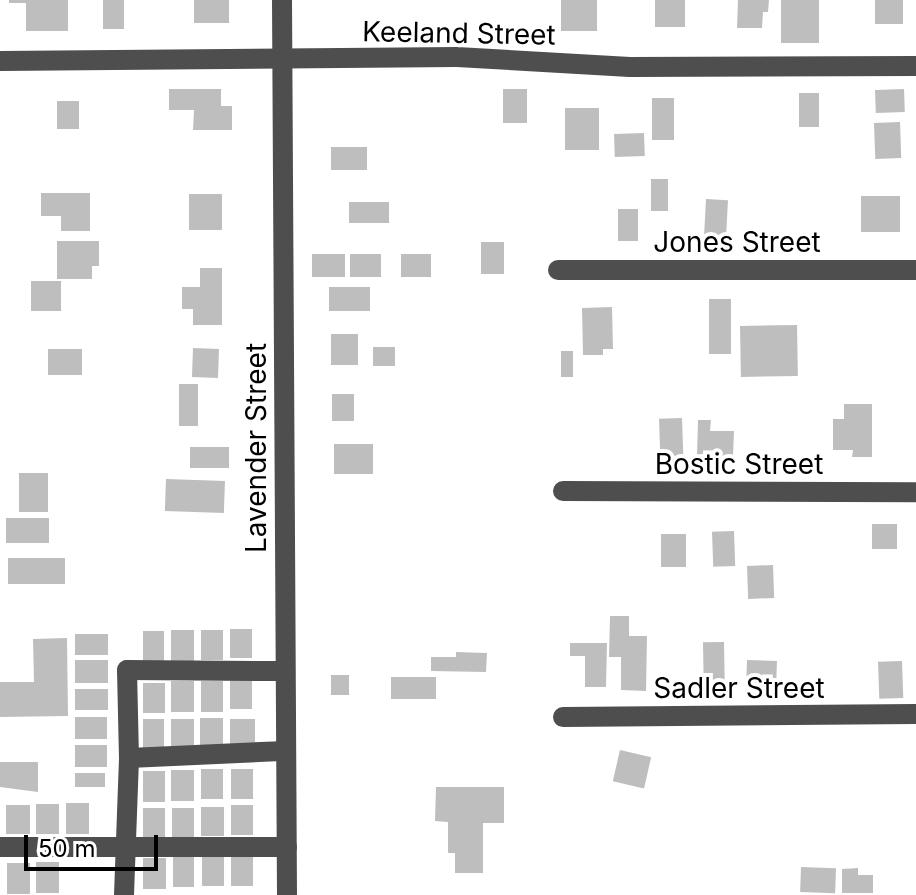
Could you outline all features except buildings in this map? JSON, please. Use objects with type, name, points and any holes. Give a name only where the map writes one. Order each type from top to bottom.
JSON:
[{"type":"street","name":"Lavender Street","points":[[282,0],[287,895]]},
{"type":"street","name":"Keeland Street","points":[[0,61],[457,57],[630,67],[916,66]]},
{"type":"street","name":"Jones Street","points":[[558,270],[916,270]]},
{"type":"street","name":"Bostic Street","points":[[563,491],[916,492]]},
{"type":"street","points":[[124,895],[129,758],[127,670],[285,671]]},
{"type":"street","name":"Sadler Street","points":[[563,717],[916,714]]},
{"type":"street","points":[[129,758],[286,751]]},
{"type":"street","points":[[0,847],[287,847]]}]
